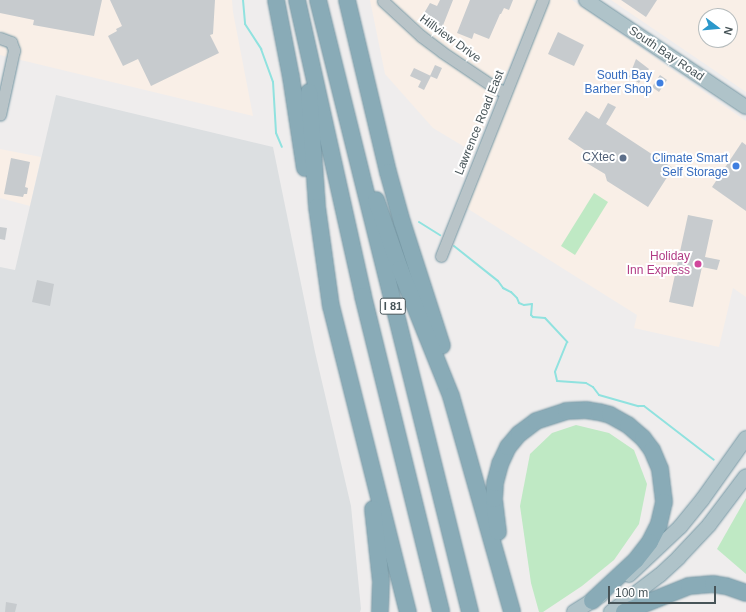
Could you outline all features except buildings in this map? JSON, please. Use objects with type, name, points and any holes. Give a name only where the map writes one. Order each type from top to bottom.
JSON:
[{"type":"highway","points":[[276,0],[291,77],[311,206],[321,242]]},
{"type":"highway","name":"I 81","points":[[297,0],[363,296],[441,612]]},
{"type":"highway","name":"I 81","points":[[318,0],[470,612]]},
{"type":"highway","points":[[348,0],[388,172],[402,222],[452,379],[476,482]]},
{"type":"highway","points":[[306,40],[321,242],[331,306],[408,612]]},
{"type":"highway","points":[[343,104],[400,269],[451,396],[512,612]]},
{"type":"highway","points":[[512,612],[496,522],[494,498],[495,482],[500,464],[508,447],[519,434],[536,421],[566,411],[586,410],[599,412],[610,415],[628,425],[643,438],[652,450],[660,469],[664,487],[664,502],[659,524],[650,542],[636,560],[592,601]]},
{"type":"highway","points":[[362,430],[381,581],[380,612]]},
{"type":"highway","points":[[624,612],[689,586],[713,584],[726,586],[746,593]]},
{"type":"main road","name":"South Bay Road","points":[[586,0],[746,107]]},
{"type":"main road","points":[[574,612],[592,601],[644,563],[680,527],[702,500],[746,438]]},
{"type":"main road","points":[[611,612],[660,575],[679,557],[709,525],[746,476]]},
{"type":"street","name":"Lawrence Road East","points":[[441,256],[543,0]]},
{"type":"street","name":"Hillview Drive","points":[[383,1],[421,36],[442,52],[497,89],[506,92]]},
{"type":"street","points":[[0,38],[11,42],[14,50],[0,115]]},
{"type":"shaded area","points":[[0,0],[232,0],[253,116],[0,55]]},
{"type":"shaded area","points":[[370,0],[538,0],[473,152],[433,128],[385,74]]},
{"type":"shaded area","points":[[549,0],[572,0],[746,121],[746,297],[733,288],[719,347],[634,328],[637,315],[465,207]]},
{"type":"shaded area","points":[[611,0],[746,0],[746,92]]},
{"type":"shaded area","points":[[56,95],[273,147],[315,352],[351,506],[361,609],[360,612],[0,612],[0,267],[15,270]]},
{"type":"shaded area","points":[[0,149],[41,157],[30,206],[0,198]]},
{"type":"green space","points":[[594,193],[608,202],[575,255],[561,246]]},
{"type":"green space","points":[[576,425],[609,433],[634,450],[647,484],[639,524],[614,560],[582,586],[543,612],[539,612],[531,583],[520,506],[530,454],[552,433]]},
{"type":"green space","points":[[746,498],[746,574],[717,549]]},
{"type":"waterway","points":[[243,0],[245,24],[261,49],[273,82],[276,133],[282,147]]},
{"type":"waterway","points":[[419,222],[440,235]]},
{"type":"waterway","points":[[454,246],[498,281],[503,288],[511,292],[517,298],[519,303],[524,305],[532,304],[531,315],[533,317],[545,318],[567,342],[555,372],[557,381],[586,383],[593,387],[599,395],[638,406],[644,406],[714,460]]},
{"type":"place","name":"South Bay Barber Shop","points":[[660,83]]},
{"type":"place","name":"CXtec","points":[[623,158]]},
{"type":"place","name":"Climate Smart Self Storage","points":[[736,166]]},
{"type":"place","name":"Holiday Inn Express","points":[[698,264]]}]
